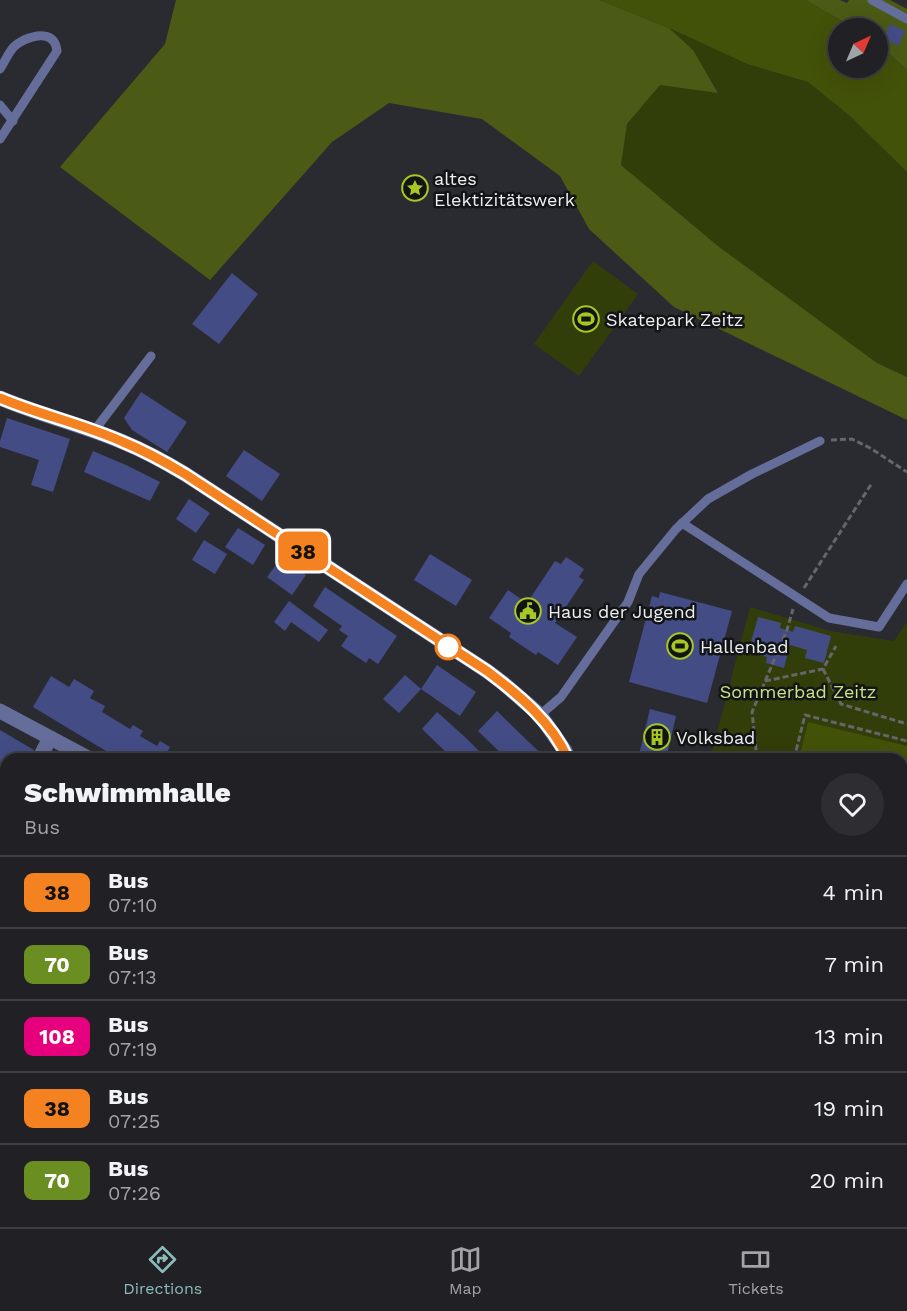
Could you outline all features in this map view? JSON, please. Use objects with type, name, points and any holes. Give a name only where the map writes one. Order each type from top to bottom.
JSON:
[{"type":"street","points":[[0,398],[122,441],[159,458],[185,474],[487,671],[540,715],[566,753]]},
{"type":"street","points":[[0,711],[79,753]]},
{"type":"street","points":[[42,753],[50,738]]},
{"type":"lane","points":[[872,0],[907,19]]},
{"type":"lane","points":[[0,69],[15,45],[30,38],[43,35],[51,38],[56,44],[57,51],[0,139]]},
{"type":"lane","points":[[0,105],[13,121]]},
{"type":"lane","points":[[94,431],[151,356]]},
{"type":"lane","points":[[540,715],[561,697],[628,602],[639,574],[682,523],[708,499],[752,474],[820,441]]},
{"type":"lane","points":[[682,523],[829,618],[879,627],[907,584]]},
{"type":"path","points":[[820,441],[852,439],[907,472]]},
{"type":"path","points":[[756,753],[752,712],[787,630],[794,604],[872,483]]},
{"type":"path","points":[[765,681],[823,669],[836,646]]},
{"type":"path","points":[[823,669],[841,704],[907,724]]},
{"type":"path","points":[[796,753],[805,715],[907,741]]},
{"type":"green space","points":[[669,28],[747,64],[808,82],[850,116],[907,172],[907,377],[877,363],[718,246],[621,165],[627,124],[660,84],[718,92],[693,51]]},
{"type":"green space","name":"Skatepark Zeitz","points":[[593,261],[638,294],[579,376],[534,344]]},
{"type":"green space","name":"Sommerbad Zeitz","points":[[750,607],[830,631],[894,641],[907,622],[907,753],[712,753]]},
{"type":"shaded area","points":[[176,0],[600,0],[669,28],[693,50],[718,93],[660,85],[627,124],[621,165],[718,246],[877,363],[907,377],[907,420],[674,307],[589,229],[560,176],[482,119],[389,103],[332,142],[210,280],[60,167],[165,44]]},
{"type":"shaded area","points":[[600,0],[805,0],[836,18],[828,18],[828,78],[888,78],[888,53],[907,70],[907,172],[850,116],[808,82],[747,64],[669,28]]},
{"type":"shaded area","points":[[805,0],[840,0],[847,3],[849,0],[890,0],[907,9],[907,70],[888,53],[888,18],[836,18]]},
{"type":"shaded area","points":[[808,722],[907,746],[907,753],[800,753]]},
{"type":"building","points":[[890,24],[905,31],[898,46],[888,41]]},
{"type":"building","points":[[232,273],[258,294],[219,344],[192,324]]},
{"type":"building","points":[[141,392],[187,422],[167,452],[132,430],[124,418]]},
{"type":"building","points":[[7,418],[70,439],[53,492],[31,485],[39,460],[0,447]]},
{"type":"building","points":[[244,450],[280,474],[262,501],[226,476]]},
{"type":"building","points":[[93,451],[160,482],[150,501],[84,472]]},
{"type":"building","points":[[189,499],[210,513],[196,533],[176,519]]},
{"type":"building","points":[[238,528],[265,545],[253,565],[225,547]]},
{"type":"building","points":[[204,540],[227,554],[215,574],[192,560]]},
{"type":"building","points":[[430,554],[472,580],[456,606],[414,580]]},
{"type":"building","name":"Haus der Jugend","points":[[566,557],[584,569],[579,577],[584,580],[555,623],[577,637],[558,665],[538,652],[536,655],[509,637],[511,633],[489,618],[508,590],[527,603],[555,561],[561,564]]},
{"type":"building","points":[[281,558],[306,575],[292,595],[267,577]]},
{"type":"building","points":[[325,587],[397,636],[378,664],[369,658],[366,663],[341,646],[348,636],[339,630],[342,626],[313,606]]},
{"type":"building","name":"Hallenbad","points":[[660,592],[732,611],[707,703],[629,682],[652,596],[659,598]]},
{"type":"building","points":[[289,601],[328,630],[319,642],[291,622],[285,631],[274,622]]},
{"type":"building","points":[[758,617],[781,623],[780,628],[793,632],[795,626],[831,636],[824,663],[805,658],[807,650],[790,645],[784,668],[766,663],[767,657],[748,652]]},
{"type":"building","points":[[437,665],[476,692],[460,716],[421,689]]},
{"type":"building","points":[[405,675],[421,689],[399,713],[383,699]]},
{"type":"building","points":[[51,676],[69,687],[74,679],[94,691],[90,698],[105,706],[102,712],[130,729],[133,725],[143,731],[140,736],[157,746],[160,741],[170,747],[167,753],[110,753],[33,707]]},
{"type":"building","name":"Volksbad","points":[[650,709],[676,716],[667,753],[639,753]]},
{"type":"building","points":[[497,711],[541,753],[501,753],[478,731]]},
{"type":"building","points":[[437,712],[481,753],[447,753],[422,729]]},
{"type":"building","points":[[0,730],[34,750],[32,753],[0,753]]},
{"type":"bus line","name":"38","points":[[0,398],[122,441],[159,458],[185,474],[487,671],[540,715],[566,753]]},
{"type":"place","name":"altes Elektizitätswerk","points":[[415,188]]},
{"type":"place","name":"Skatepark Zeitz","points":[[586,319]]},
{"type":"place","name":"Haus der Jugend","points":[[528,611]]},
{"type":"place","name":"Hallenbad","points":[[680,646]]},
{"type":"place","name":"Volksbad","points":[[657,737]]}]
